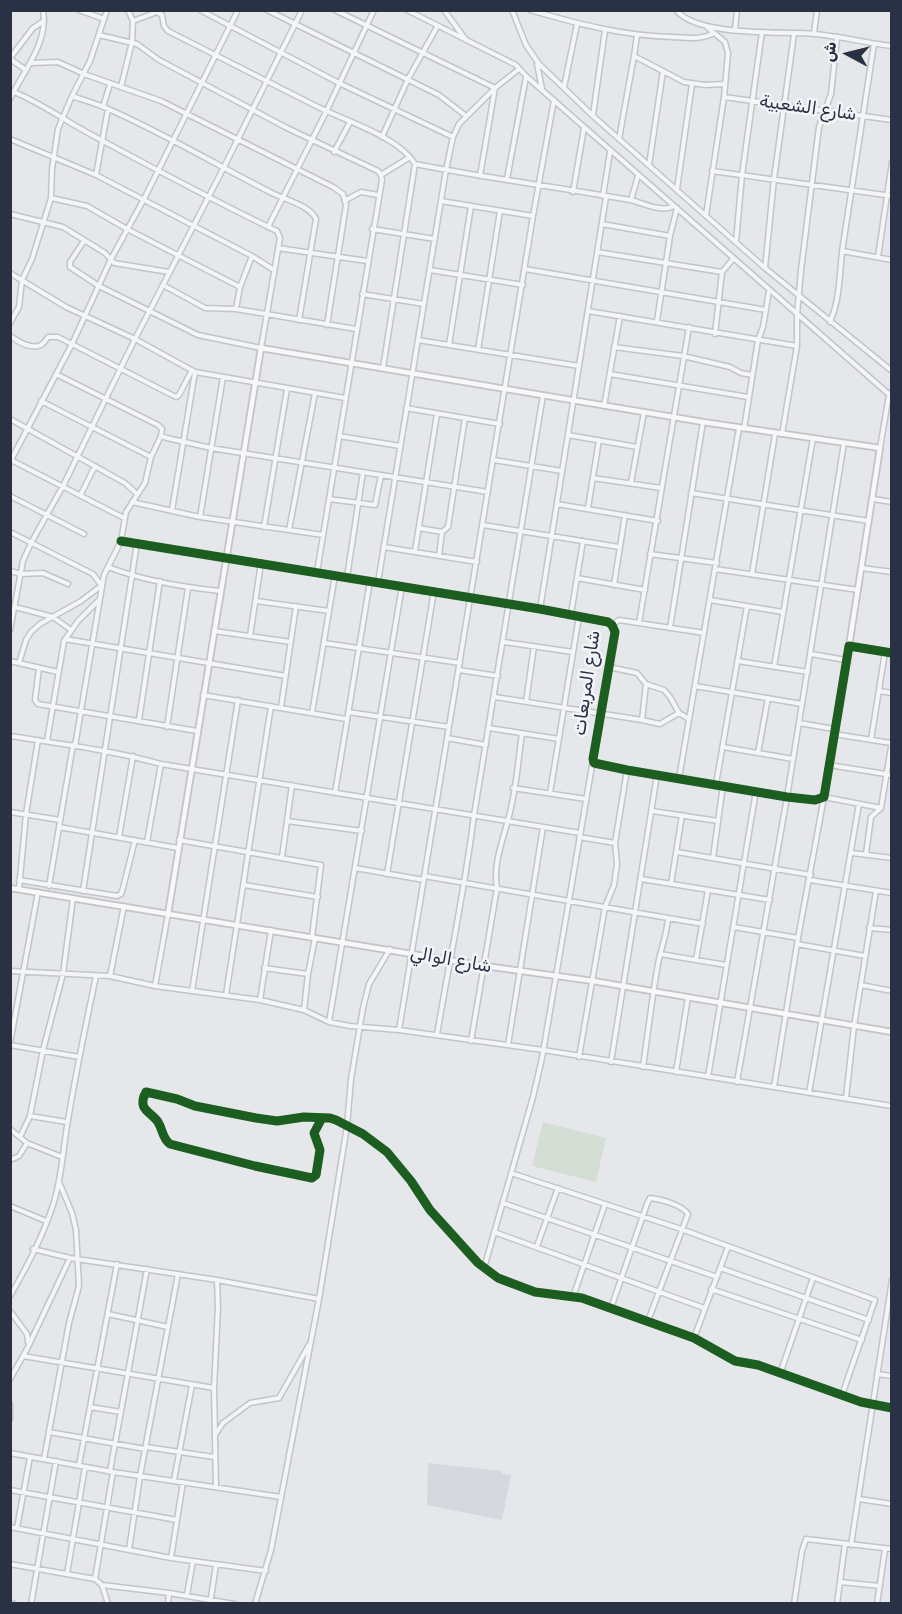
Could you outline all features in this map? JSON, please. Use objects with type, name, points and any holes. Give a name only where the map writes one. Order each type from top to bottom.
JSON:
[{"type":"street","points":[[10,99],[31,63],[42,38],[43,10]]},
{"type":"street","points":[[79,10],[104,19]]},
{"type":"street","points":[[10,324],[21,299],[22,280],[32,259],[51,198],[58,129],[84,74],[107,10]]},
{"type":"street","points":[[121,87],[132,42],[133,21],[128,10]]},
{"type":"street","points":[[200,10],[339,83],[453,137]]},
{"type":"street","points":[[124,518],[81,494],[11,461],[72,344],[111,259],[159,171],[238,10]]},
{"type":"street","points":[[267,10],[439,95],[466,116]]},
{"type":"street","points":[[10,630],[23,561],[31,543],[63,486],[302,10]]},
{"type":"street","points":[[335,10],[495,88]]},
{"type":"street","points":[[268,227],[374,10]]},
{"type":"street","points":[[407,10],[511,62],[769,291],[891,394],[880,448],[870,521],[774,1087]]},
{"type":"street","points":[[444,10],[466,40]]},
{"type":"street","points":[[512,10],[526,45],[537,61],[593,116],[765,268],[891,371]]},
{"type":"street","points":[[530,10],[577,24],[637,35],[701,38],[714,33]]},
{"type":"street","points":[[676,10],[682,18],[706,27],[727,45],[724,97],[706,216]]},
{"type":"street","points":[[735,29],[737,10]]},
{"type":"street","points":[[814,34],[817,10]]},
{"type":"street","points":[[133,21],[157,11],[162,15],[164,26],[168,31],[382,137],[402,150],[415,164],[507,179],[539,187],[631,200],[664,209],[676,207]]},
{"type":"street","points":[[26,70],[10,58],[32,30],[44,20]]},
{"type":"street","points":[[564,87],[577,24]]},
{"type":"street","points":[[382,137],[408,80],[437,27]]},
{"type":"street","points":[[706,27],[814,34],[891,46]]},
{"type":"street","points":[[593,116],[605,30]]},
{"type":"street","points":[[736,243],[742,175],[762,32]]},
{"type":"street","points":[[765,268],[774,179],[794,33]]},
{"type":"street","points":[[99,35],[132,42],[143,47],[159,60],[251,110],[334,152],[378,171],[381,175],[317,572]]},
{"type":"street","points":[[619,139],[637,35]]},
{"type":"street","points":[[782,435],[797,346],[798,296],[819,127],[831,94],[837,38]]},
{"type":"street","points":[[830,322],[836,309],[839,291],[842,251],[874,44]]},
{"type":"street","points":[[634,56],[692,84],[725,84]]},
{"type":"street","points":[[537,61],[542,89]]},
{"type":"street","points":[[31,63],[58,62],[110,84],[161,101],[333,187],[346,200]]},
{"type":"street","points":[[378,582],[453,137],[466,116],[519,69]]},
{"type":"street","points":[[649,165],[663,71]]},
{"type":"street","points":[[507,179],[526,76]]},
{"type":"street","points":[[96,175],[110,84]]},
{"type":"street","points":[[677,190],[692,84]]},
{"type":"street","points":[[480,176],[495,88]]},
{"type":"street","points":[[14,92],[39,103],[62,119],[280,235],[155,986]]},
{"type":"street","points":[[72,96],[106,108],[315,215],[299,320]]},
{"type":"street","name":"شارع الشعبية","points":[[724,97],[891,120]]},
{"type":"street","points":[[399,1030],[554,100]]},
{"type":"street","points":[[334,152],[350,122]]},
{"type":"street","points":[[573,192],[584,128]]},
{"type":"street","points":[[10,139],[96,175],[194,225],[274,270]]},
{"type":"street","points":[[540,609],[602,224],[610,152]]},
{"type":"street","points":[[381,175],[410,157]]},
{"type":"street","points":[[878,257],[889,196],[891,162]]},
{"type":"street","points":[[383,368],[415,164]]},
{"type":"street","points":[[712,171],[889,196]]},
{"type":"street","points":[[631,200],[638,176]]},
{"type":"street","points":[[346,200],[361,192],[378,195]]},
{"type":"street","points":[[51,198],[87,206],[127,229],[240,286]]},
{"type":"street","points":[[327,325],[346,200]]},
{"type":"street","points":[[441,201],[533,216]]},
{"type":"street","points":[[449,345],[471,206]]},
{"type":"street","points":[[657,321],[676,207]]},
{"type":"street","points":[[478,350],[500,211]]},
{"type":"street","points":[[10,214],[43,223],[52,222],[63,227],[118,264],[170,272]]},
{"type":"street","points":[[602,224],[670,237]]},
{"type":"street","points":[[372,230],[435,239]]},
{"type":"street","points":[[84,241],[70,262],[70,267],[99,286],[198,335],[261,348],[604,406],[775,434],[880,448]]},
{"type":"street","points":[[278,248],[367,261]]},
{"type":"street","points":[[842,251],[891,260]]},
{"type":"street","points":[[597,252],[722,272]]},
{"type":"street","points":[[236,309],[240,286],[252,256]]},
{"type":"street","points":[[715,334],[722,272],[733,259]]},
{"type":"street","points":[[525,269],[765,310]]},
{"type":"street","points":[[430,270],[523,285]]},
{"type":"street","points":[[10,273],[85,316],[135,339],[194,371],[256,384],[345,398]]},
{"type":"street","points":[[163,285],[205,308],[236,309],[356,329]]},
{"type":"street","points":[[679,778],[727,499],[769,291]]},
{"type":"street","points":[[362,294],[424,304]]},
{"type":"street","points":[[588,311],[797,346]]},
{"type":"street","points":[[604,406],[620,316]]},
{"type":"street","points":[[639,623],[689,327]]},
{"type":"street","points":[[10,336],[23,344],[40,346],[45,339],[51,336],[72,344],[176,397],[194,371]]},
{"type":"street","points":[[418,340],[579,366]]},
{"type":"street","points":[[614,347],[683,356],[730,367],[741,373],[752,375]]},
{"type":"street","points":[[172,510],[185,442],[194,371]]},
{"type":"street","points":[[49,886],[104,575],[122,541],[124,518],[145,483],[151,457],[162,429],[56,374]]},
{"type":"street","points":[[610,374],[748,397]]},
{"type":"street","points":[[200,517],[223,377]]},
{"type":"street","points":[[264,526],[287,388]]},
{"type":"street","points":[[290,530],[315,393]]},
{"type":"street","points":[[437,1035],[449,960],[466,883],[474,815],[543,395]]},
{"type":"street","points":[[41,401],[151,457]]},
{"type":"street","points":[[406,408],[500,423]]},
{"type":"street","points":[[631,483],[644,412]]},
{"type":"street","points":[[415,551],[437,414]]},
{"type":"street","points":[[439,556],[442,532],[448,527],[465,418]]},
{"type":"street","points":[[10,419],[78,455],[125,483],[137,494]]},
{"type":"street","points":[[670,628],[703,422]]},
{"type":"street","points":[[752,574],[775,434]]},
{"type":"street","points":[[568,435],[637,447]]},
{"type":"street","points":[[161,436],[211,448],[488,492]]},
{"type":"street","points":[[339,436],[400,446]]},
{"type":"street","points":[[774,667],[813,438]]},
{"type":"street","points":[[588,508],[599,440]]},
{"type":"street","points":[[737,1082],[770,900],[844,443]]},
{"type":"street","points":[[494,460],[562,471]]},
{"type":"street","points":[[81,494],[95,466]]},
{"type":"street","points":[[347,577],[363,472]]},
{"type":"street","points":[[328,499],[372,506],[377,504],[381,475]]},
{"type":"street","points":[[593,478],[661,488]]},
{"type":"street","points":[[691,494],[870,521]]},
{"type":"street","points":[[10,496],[84,534]]},
{"type":"street","points":[[873,500],[891,502]]},
{"type":"street","points":[[132,502],[200,517],[323,535]]},
{"type":"street","points":[[557,504],[658,521]]},
{"type":"street","points":[[614,585],[625,515]]},
{"type":"street","points":[[483,525],[619,547]]},
{"type":"street","points":[[418,528],[442,532]]},
{"type":"street","points":[[10,532],[93,574],[102,585]]},
{"type":"street","name":"شارع المربعات","points":[[122,541],[602,620],[612,625],[615,632],[593,759],[599,765],[787,797],[815,800],[824,797]]},
{"type":"street","points":[[571,614],[583,541]]},
{"type":"street","points":[[83,891],[137,543]]},
{"type":"street","points":[[384,547],[477,562]]},
{"type":"street","points":[[650,554],[717,563]]},
{"type":"street","points":[[250,636],[261,564]]},
{"type":"street","points":[[108,567],[132,577],[188,588],[220,591]]},
{"type":"street","points":[[862,568],[891,572]]},
{"type":"street","points":[[716,569],[858,590]]},
{"type":"street","points":[[10,571],[43,573],[68,584]]},
{"type":"street","points":[[312,713],[335,575]]},
{"type":"street","points":[[577,578],[645,590]]},
{"type":"street","points":[[139,720],[160,581]]},
{"type":"street","points":[[335,792],[370,581]]},
{"type":"street","points":[[19,663],[31,632],[102,585]]},
{"type":"street","points":[[329,1022],[402,586]]},
{"type":"street","points":[[167,727],[188,588]]},
{"type":"street","points":[[387,874],[434,591]]},
{"type":"street","points":[[47,741],[65,639],[100,600]]},
{"type":"street","points":[[710,600],[783,612]]},
{"type":"street","points":[[256,601],[329,610]]},
{"type":"street","points":[[281,707],[296,606]]},
{"type":"street","points":[[716,784],[747,606]]},
{"type":"street","points":[[15,607],[52,617],[71,630]]},
{"type":"street","points":[[550,793],[579,615]]},
{"type":"street","points":[[612,625],[619,620],[704,633]]},
{"type":"street","points":[[214,631],[291,642]]},
{"type":"street","points":[[65,639],[286,676]]},
{"type":"street","points":[[504,642],[573,652]]},
{"type":"street","points":[[324,643],[460,663]]},
{"type":"street","points":[[526,702],[534,646]]},
{"type":"street","points":[[849,646],[890,651],[879,691],[871,740]]},
{"type":"street","points":[[811,654],[846,660]]},
{"type":"street","points":[[10,661],[58,672]]},
{"type":"street","points":[[738,661],[808,672]]},
{"type":"street","points":[[609,667],[637,673],[646,684],[663,690],[679,713],[689,719]]},
{"type":"street","points":[[39,668],[35,703],[197,731]]},
{"type":"street","points":[[459,670],[498,676]]},
{"type":"street","points":[[642,720],[646,684]]},
{"type":"street","points":[[695,686],[802,704]]},
{"type":"street","points":[[879,691],[891,693]]},
{"type":"street","points":[[203,694],[346,719]]},
{"type":"street","points":[[495,697],[660,724],[679,713]]},
{"type":"street","points":[[758,753],[768,698]]},
{"type":"street","points":[[192,991],[238,700]]},
{"type":"street","points":[[226,995],[271,706]]},
{"type":"street","points":[[348,712],[449,727]]},
{"type":"street","points":[[799,723],[871,740],[891,742],[889,774],[881,807],[871,817],[866,854]]},
{"type":"street","points":[[489,728],[559,739]]},
{"type":"street","points":[[471,1041],[497,888],[500,844],[508,821],[522,733]]},
{"type":"street","points":[[10,736],[74,745],[161,764],[543,827],[615,843]]},
{"type":"street","points":[[447,738],[486,745]]},
{"type":"street","points":[[38,740],[26,814],[19,885],[49,886],[117,896],[121,894],[135,840]]},
{"type":"street","points":[[723,747],[793,759]]},
{"type":"street","points":[[118,837],[132,756]]},
{"type":"street","points":[[484,1268],[533,1097],[593,759]]},
{"type":"street","points":[[147,842],[161,764]]},
{"type":"street","points":[[829,765],[889,774]]},
{"type":"street","points":[[579,1057],[605,907],[614,885],[617,864],[615,843],[627,770]]},
{"type":"street","points":[[611,1062],[657,775]]},
{"type":"street","points":[[282,857],[292,785]]},
{"type":"street","points":[[713,858],[723,785]]},
{"type":"street","points":[[513,788],[586,799]]},
{"type":"street","points":[[708,1077],[756,791]]},
{"type":"street","points":[[824,797],[881,807]]},
{"type":"street","points":[[809,1093],[859,804]]},
{"type":"street","points":[[652,811],[718,821]]},
{"type":"street","points":[[10,812],[60,820]]},
{"type":"street","points":[[671,884],[682,816]]},
{"type":"street","points":[[287,821],[362,831]]},
{"type":"street","points":[[59,827],[178,848]]},
{"type":"street","points":[[508,1046],[543,827]]},
{"type":"street","points":[[179,840],[321,865],[304,1010]]},
{"type":"street","points":[[677,852],[774,868],[846,886],[891,893]]},
{"type":"street","points":[[852,853],[891,858]]},
{"type":"street","points":[[355,868],[466,883],[703,924]]},
{"type":"street","points":[[641,879],[770,900]]},
{"type":"street","name":"شارع الوالي","points":[[10,888],[19,885],[38,892],[73,898],[484,966],[593,981],[891,1032]]},
{"type":"street","points":[[244,885],[318,897]]},
{"type":"street","points":[[696,960],[708,890]]},
{"type":"street","points":[[846,1098],[854,1026],[876,891]]},
{"type":"street","points":[[38,892],[25,973],[10,1044],[78,1057]]},
{"type":"street","points":[[20,1137],[30,1116],[43,1050],[63,974],[73,898]]},
{"type":"street","points":[[110,976],[124,905]]},
{"type":"street","points":[[643,1067],[653,991],[660,954],[666,940],[668,918]]},
{"type":"street","points":[[734,927],[798,938]]},
{"type":"street","points":[[869,928],[891,930]]},
{"type":"street","points":[[260,1000],[270,930]]},
{"type":"street","points":[[797,944],[866,956]]},
{"type":"street","points":[[255,1604],[266,1571],[319,1299],[347,1126],[351,1079],[360,1027],[369,984],[390,949]]},
{"type":"street","points":[[660,954],[726,965]]},
{"type":"street","points":[[264,968],[308,974]]},
{"type":"street","points":[[10,971],[110,976],[155,986],[260,1000],[304,1010],[329,1022],[543,1050],[891,1106]]},
{"type":"street","points":[[10,1296],[26,1269],[59,1182],[78,1057],[96,976]]},
{"type":"street","points":[[861,985],[891,991]]},
{"type":"street","points":[[675,1072],[688,997]]},
{"type":"street","points":[[322,1118],[314,1133],[320,1150],[316,1174],[312,1178],[170,1144],[163,1136],[157,1120],[144,1108],[143,1097],[146,1092],[152,1093],[195,1106],[277,1121],[304,1118],[322,1118],[330,1118],[363,1134],[387,1152],[411,1181],[430,1210],[484,1268],[498,1278],[535,1292],[573,1297],[611,1308],[694,1338],[735,1361],[758,1365],[842,1395],[891,1408]]},
{"type":"street","points":[[30,1116],[67,1122]]},
{"type":"street","points":[[10,1130],[27,1143],[62,1157]]},
{"type":"street","points":[[10,1160],[19,1156],[27,1143]]},
{"type":"street","points":[[511,1173],[681,1229],[875,1300],[842,1395]]},
{"type":"street","points":[[44,1459],[69,1323],[79,1286],[79,1258],[72,1213],[59,1182]]},
{"type":"street","points":[[537,1246],[558,1188]]},
{"type":"street","points":[[611,1308],[648,1200],[653,1198],[687,1211],[648,1321]]},
{"type":"street","points":[[503,1203],[717,1277]]},
{"type":"street","points":[[573,1297],[604,1204]]},
{"type":"street","points":[[10,1206],[46,1221]]},
{"type":"street","points":[[494,1232],[704,1308]]},
{"type":"street","points":[[694,1338],[728,1246]]},
{"type":"street","points":[[33,1249],[70,1258],[217,1280],[319,1299]]},
{"type":"street","points":[[10,1379],[27,1349],[70,1258]]},
{"type":"street","points":[[80,1465],[117,1264]]},
{"type":"street","points":[[720,1268],[869,1320]]},
{"type":"street","points":[[95,1579],[115,1444],[147,1269]]},
{"type":"street","points":[[129,1550],[140,1476],[177,1274]]},
{"type":"street","points":[[780,1374],[813,1278]]},
{"type":"street","points":[[216,1486],[214,1388],[217,1280]]},
{"type":"street","points":[[837,1604],[859,1499],[891,1282]]},
{"type":"street","points":[[711,1288],[862,1340]]},
{"type":"street","points":[[10,1311],[27,1334],[27,1349]]},
{"type":"street","points":[[108,1314],[168,1328]]},
{"type":"street","points":[[214,1436],[223,1423],[250,1403],[279,1398],[311,1342]]},
{"type":"street","points":[[23,1356],[214,1388]]},
{"type":"street","points":[[877,1374],[891,1376]]},
{"type":"street","points":[[174,1480],[192,1385]]},
{"type":"street","points":[[10,1404],[10,1419]]},
{"type":"street","points":[[90,1407],[121,1412]]},
{"type":"street","points":[[49,1432],[115,1444],[214,1457]]},
{"type":"street","points":[[10,1453],[140,1476],[281,1497]]},
{"type":"street","points":[[17,1528],[30,1457]]},
{"type":"street","points":[[31,1604],[56,1461]]},
{"type":"street","points":[[66,1574],[85,1467]]},
{"type":"street","points":[[171,1558],[183,1482]]},
{"type":"street","points":[[10,1490],[177,1520]]},
{"type":"street","points":[[859,1499],[891,1504]]},
{"type":"street","points":[[10,1527],[171,1558],[266,1571]]},
{"type":"street","points":[[794,1604],[806,1539],[891,1549]]},
{"type":"street","points":[[877,1604],[885,1548]]},
{"type":"street","points":[[187,1596],[193,1561]]},
{"type":"street","points":[[10,1564],[95,1579],[102,1585],[108,1604]]},
{"type":"street","points":[[210,1601],[216,1565]]},
{"type":"street","points":[[840,1582],[880,1586]]},
{"type":"street","points":[[102,1585],[234,1604]]},
{"type":"street","points":[[168,1604],[170,1593]]},
{"type":"shaded area","points":[[543,1122],[606,1138],[596,1182],[532,1166]]},
{"type":"shaded area","points":[[428,1463],[502,1471],[502,1474],[511,1475],[502,1520],[427,1505]]},
{"type":"cycle path","points":[[121,541],[608,622],[615,632],[594,763],[787,797],[815,800],[824,797],[849,646],[892,653]]},
{"type":"cycle path","points":[[322,1118],[314,1133],[320,1150],[316,1175],[312,1178],[170,1144],[164,1137],[158,1122],[144,1107],[143,1098],[146,1092],[195,1106],[277,1121],[304,1117],[330,1118],[336,1120],[363,1134],[387,1152],[411,1181],[430,1210],[478,1263],[498,1278],[535,1292],[582,1298],[694,1338],[735,1361],[758,1365],[861,1402],[892,1408]]}]
